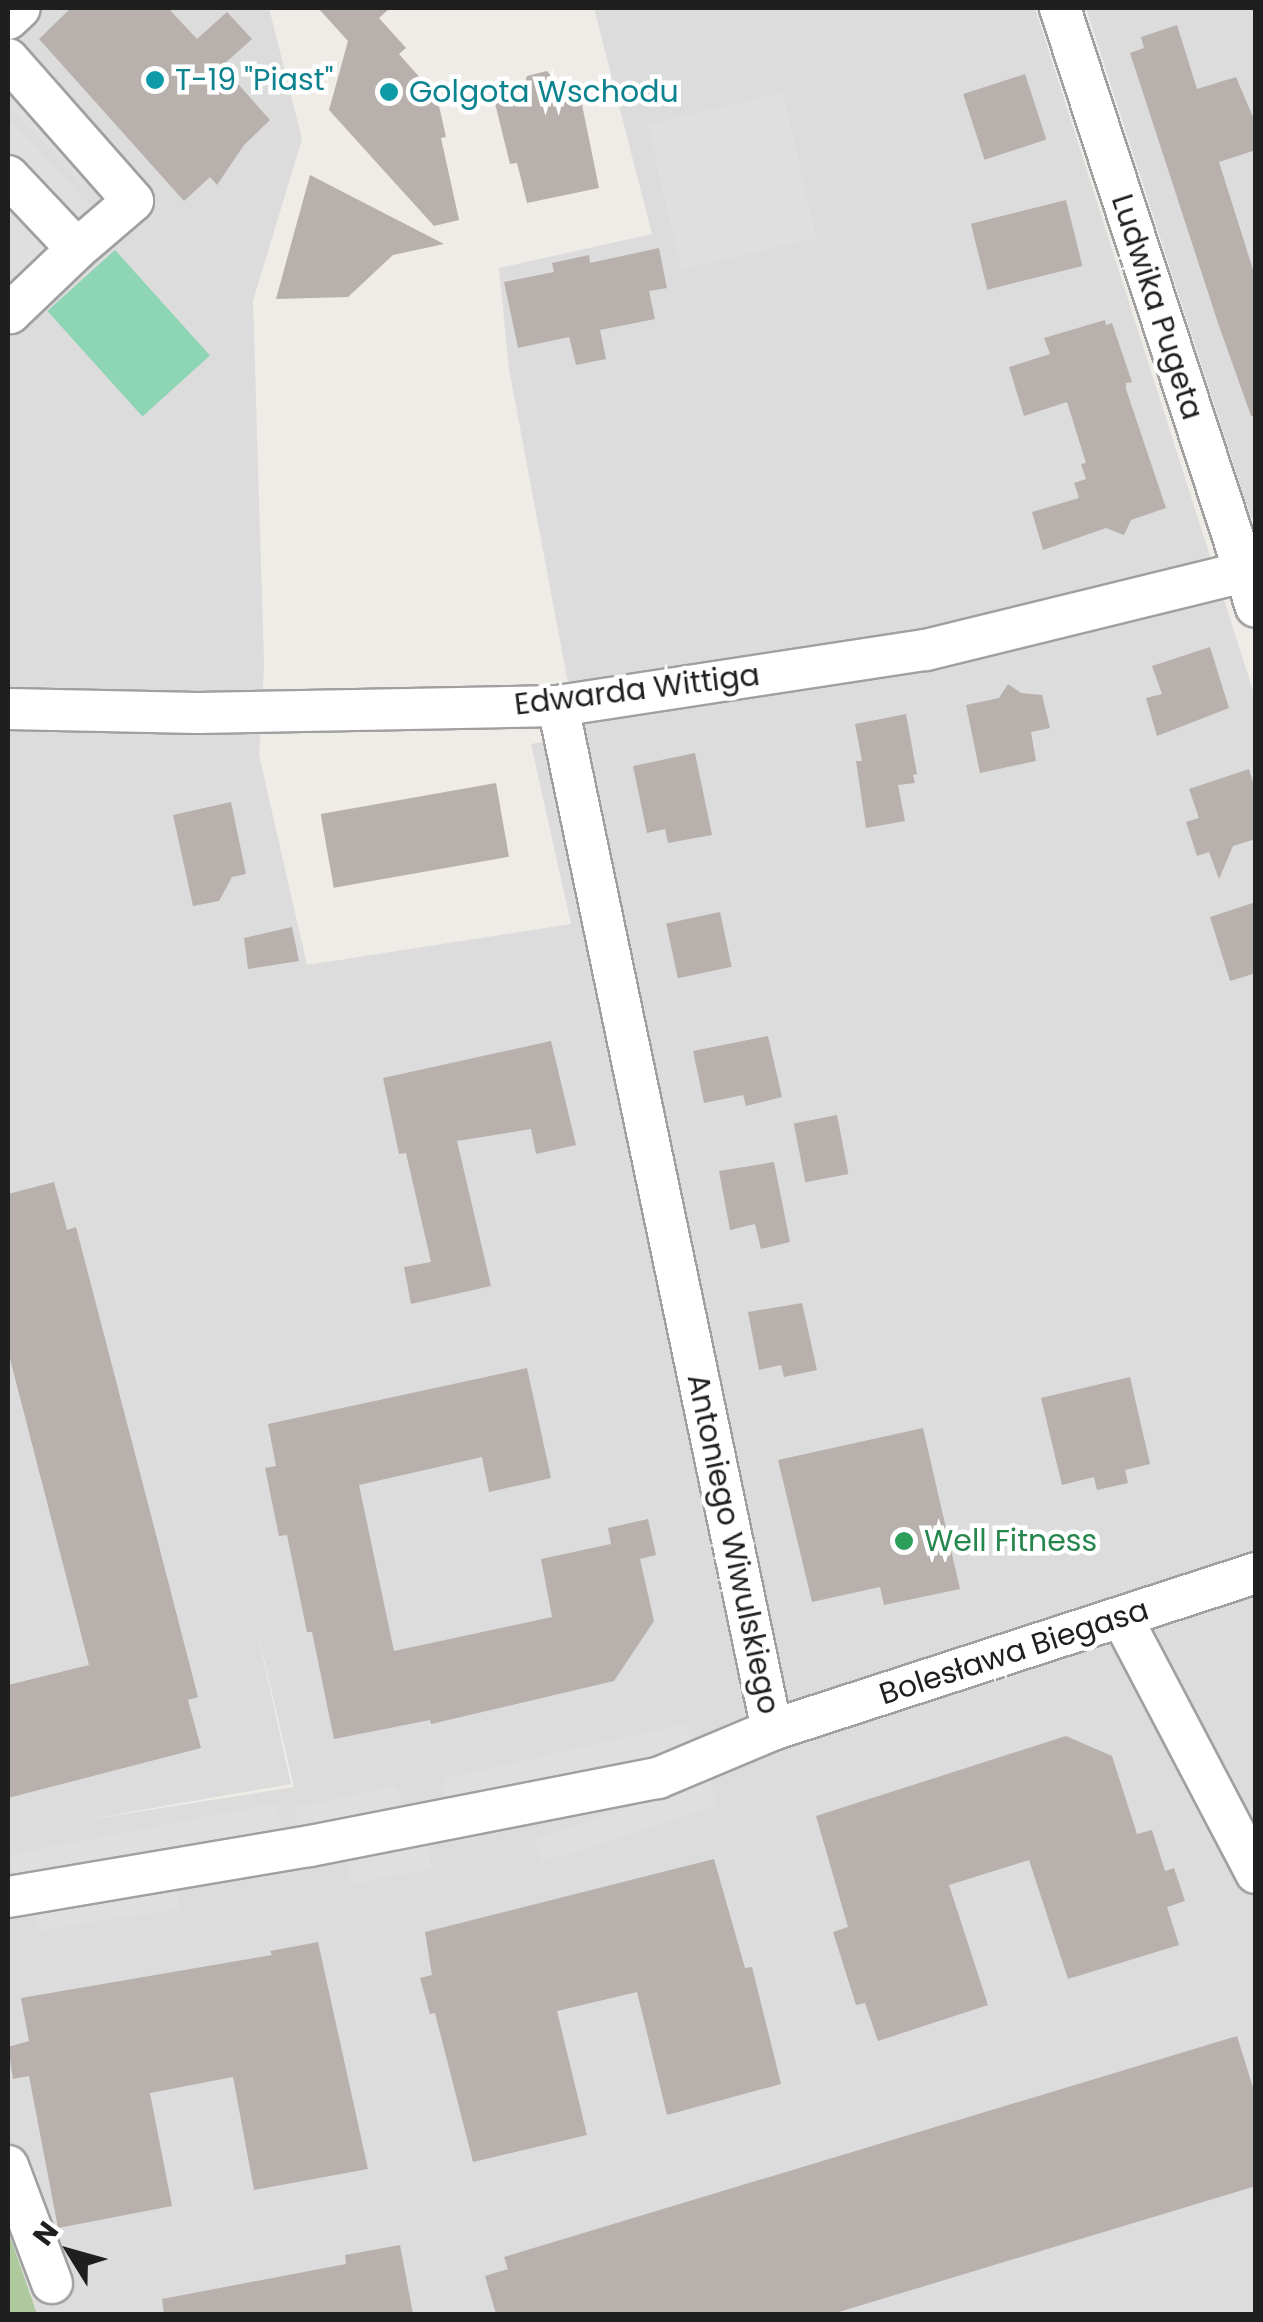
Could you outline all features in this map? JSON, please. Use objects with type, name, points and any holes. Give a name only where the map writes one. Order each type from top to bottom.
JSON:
[{"type":"street","points":[[8,19],[20,8]]},
{"type":"street","name":"Ludwika Pugeta","points":[[1060,8],[1252,583]]},
{"type":"street","points":[[8,60],[132,200],[10,313],[8,310]]},
{"type":"street","points":[[8,176],[77,249]]},
{"type":"street","name":"Edwarda Wittiga","points":[[8,710],[198,713],[558,706],[926,650],[1252,583]]},
{"type":"street","name":"Antoniego Wiwulskiego","points":[[8,1897],[310,1846],[658,1778],[772,1730],[558,706]]},
{"type":"street","name":"Bolesława Biegasa","points":[[772,1730],[1256,1572]]},
{"type":"street","points":[[1122,1618],[1256,1874]]},
{"type":"street","points":[[8,2166],[52,2283]]},
{"type":"shaded area","points":[[8,8],[269,8],[302,139],[253,301],[264,664],[259,755],[307,965],[571,924],[531,744],[578,736],[509,369],[499,268],[652,234],[594,8],[1035,8],[1255,697],[1255,2314],[37,2314],[8,2230]],"holes":[[[252,1608],[294,1787],[73,1822],[291,1784]]]},
{"type":"shaded area","points":[[1086,8],[1255,8],[1255,517],[1251,518]]},
{"type":"shaded area","points":[[8,83],[105,187],[84,186],[8,105]]},
{"type":"shaded area","points":[[783,93],[817,238],[681,269],[648,124]]},
{"type":"shaded area","points":[[8,118],[98,214],[79,231],[8,155]]},
{"type":"shaded area","points":[[8,201],[55,254],[8,294]]},
{"type":"shaded area","points":[[686,1724],[694,1746],[647,1761],[446,1802],[442,1779]]},
{"type":"shaded area","points":[[710,1781],[718,1805],[541,1862],[533,1838]]},
{"type":"shaded area","points":[[397,1786],[402,1810],[299,1832],[294,1808]]},
{"type":"shaded area","points":[[277,1803],[282,1829],[14,1881],[9,1855]]},
{"type":"shaded area","points":[[427,1844],[432,1869],[352,1884],[347,1859]]},
{"type":"shaded area","points":[[175,1884],[179,1909],[38,1931],[34,1906]]},
{"type":"green space","points":[[115,250],[210,356],[142,416],[47,311]]},
{"type":"green space","points":[[8,2230],[37,2314],[8,2314]]},
{"type":"building","name":"T-19 \"Piast\"","points":[[71,8],[168,8],[197,39],[227,12],[252,39],[222,66],[270,120],[244,145],[217,185],[210,177],[184,201],[39,39]]},
{"type":"building","points":[[318,8],[390,8],[379,18],[406,48],[399,54],[437,97],[446,137],[441,138],[459,220],[434,226],[329,110],[348,41]]},
{"type":"building","points":[[1177,25],[1197,89],[1236,77],[1256,124],[1256,150],[1219,162],[1256,279],[1256,416],[1251,416],[1218,323],[1130,53],[1144,48],[1141,37]]},
{"type":"building","points":[[547,71],[562,88],[578,85],[599,188],[527,203],[517,163],[510,164],[495,103],[520,97],[527,76]]},
{"type":"building","points":[[1025,74],[1046,140],[985,160],[963,94]]},
{"type":"building","points":[[310,175],[444,244],[393,255],[348,297],[276,299]]},
{"type":"building","points":[[1066,200],[1082,266],[987,290],[971,224]]},
{"type":"building","points":[[659,248],[667,288],[649,291],[655,319],[600,330],[606,359],[576,365],[569,337],[518,348],[504,282],[554,272],[552,263],[589,255],[590,263]]},
{"type":"building","points":[[1105,320],[1106,325],[1112,323],[1132,382],[1126,383],[1126,389],[1166,508],[1131,520],[1124,535],[1106,528],[1043,550],[1032,512],[1079,498],[1074,483],[1086,479],[1081,464],[1086,463],[1067,402],[1024,416],[1009,367],[1050,354],[1044,338]]},
{"type":"building","points":[[1210,647],[1229,708],[1157,736],[1146,698],[1162,694],[1152,666]]},
{"type":"building","points":[[1008,684],[1021,693],[1042,695],[1050,728],[1031,732],[1036,761],[980,773],[966,705],[999,698]]},
{"type":"building","points":[[906,714],[917,774],[913,775],[915,783],[898,785],[905,821],[866,828],[856,761],[862,761],[855,724]]},
{"type":"building","points":[[695,753],[712,835],[668,843],[665,829],[647,833],[633,766]]},
{"type":"building","points":[[1249,769],[1256,792],[1256,839],[1233,846],[1219,879],[1209,852],[1197,856],[1186,822],[1199,818],[1189,789]]},
{"type":"building","points":[[496,783],[509,857],[334,888],[321,814]]},
{"type":"building","points":[[231,802],[246,874],[232,877],[219,901],[193,906],[173,815]]},
{"type":"building","points":[[1256,902],[1256,973],[1230,981],[1210,917]]},
{"type":"building","points":[[720,912],[732,967],[678,978],[666,923]]},
{"type":"building","points":[[292,927],[299,961],[248,969],[244,938]]},
{"type":"building","points":[[768,1036],[782,1097],[746,1106],[743,1095],[704,1103],[693,1051]]},
{"type":"building","points":[[551,1041],[576,1145],[536,1154],[531,1129],[457,1141],[491,1286],[411,1304],[404,1267],[431,1262],[406,1153],[399,1154],[383,1078]]},
{"type":"building","points":[[837,1115],[848,1174],[805,1182],[794,1123]]},
{"type":"building","points":[[774,1162],[790,1242],[761,1249],[755,1224],[730,1230],[719,1171]]},
{"type":"building","points":[[54,1182],[67,1230],[76,1227],[153,1523],[198,1697],[188,1700],[201,1748],[8,1798],[8,1685],[89,1665],[8,1351],[8,1194]]},
{"type":"building","points":[[802,1303],[817,1370],[784,1377],[781,1365],[759,1370],[748,1312]]},
{"type":"building","points":[[527,1368],[551,1478],[489,1492],[482,1457],[359,1485],[394,1651],[552,1617],[541,1559],[611,1544],[608,1528],[648,1519],[656,1555],[640,1559],[654,1621],[614,1681],[431,1724],[430,1720],[334,1739],[287,1535],[279,1536],[265,1468],[276,1466],[268,1424]]},
{"type":"building","points":[[1130,1377],[1150,1464],[1125,1470],[1128,1483],[1097,1490],[1094,1477],[1062,1485],[1041,1398]]},
{"type":"building","points":[[923,1428],[960,1589],[884,1605],[880,1587],[812,1602],[778,1460]]},
{"type":"building","points":[[1066,1736],[1112,1756],[1137,1834],[1152,1830],[1165,1871],[1174,1868],[1185,1901],[1167,1907],[1179,1945],[1068,1979],[1029,1860],[949,1885],[988,2005],[878,2041],[865,2003],[856,2005],[833,1932],[848,1927],[816,1816]]},
{"type":"building","points":[[714,1859],[745,1968],[752,1967],[781,2084],[667,2115],[637,1992],[557,2011],[587,2135],[473,2162],[435,2013],[430,2014],[420,1978],[432,1975],[425,1932]]},
{"type":"building","points":[[318,1942],[368,2169],[254,2190],[233,2077],[150,2093],[172,2206],[58,2228],[29,2076],[13,2079],[8,2047],[29,2041],[21,1998],[272,1955],[270,1951]]},
{"type":"building","points":[[1237,2036],[1256,2097],[1256,2186],[832,2314],[496,2314],[485,2276],[508,2269],[504,2257]]},
{"type":"building","points":[[400,2245],[413,2314],[164,2314],[162,2299],[346,2264],[345,2255]]},
{"type":"place","name":"T-19 \"Piast\"","points":[[155,80]]},
{"type":"place","name":"Golgota Wschodu","points":[[389,92]]},
{"type":"place","name":"Well Fitness","points":[[904,1541]]}]
